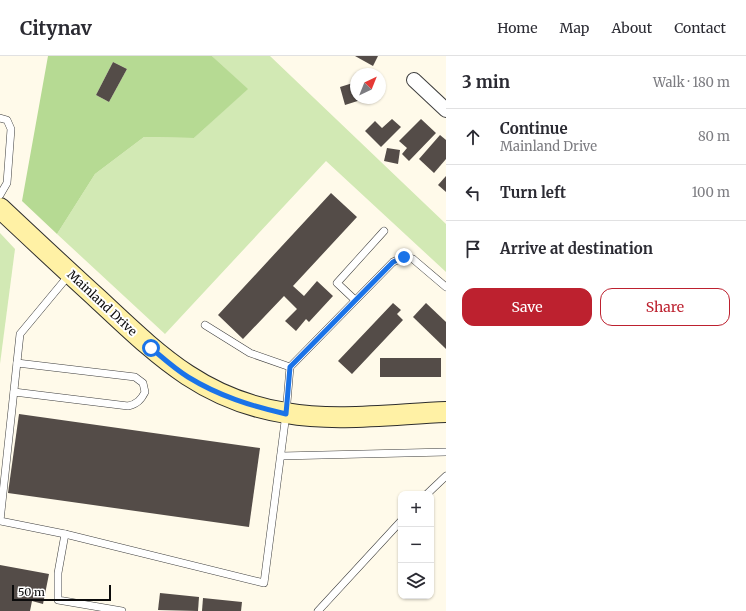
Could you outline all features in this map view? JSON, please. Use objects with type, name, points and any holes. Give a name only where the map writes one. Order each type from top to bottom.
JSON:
[{"type":"main road","name":"Mainland Drive","points":[[0,208],[151,348],[187,376],[234,400],[286,414],[334,416],[446,412]]},
{"type":"street","points":[[414,80],[446,110]]},
{"type":"lane","points":[[0,118],[7,120],[11,129],[7,183],[0,195]]},
{"type":"lane","points":[[355,300],[337,283],[384,231]]},
{"type":"lane","points":[[70,273],[20,334],[0,521],[64,534],[264,584],[281,456],[290,367],[393,262],[404,257],[412,259],[446,287]]},
{"type":"lane","points":[[205,325],[250,353],[290,367]]},
{"type":"lane","points":[[14,392],[128,406],[135,404],[142,399],[145,392],[143,383],[135,377],[17,363]]},
{"type":"lane","points":[[281,456],[446,452]]},
{"type":"lane","points":[[431,491],[446,476]]},
{"type":"lane","points":[[318,611],[398,524]]},
{"type":"lane","points":[[64,534],[58,573],[58,600],[122,611]]},
{"type":"green space","points":[[48,56],[212,56],[248,89],[194,138],[144,137],[95,174],[57,234],[22,201]],"holes":[[[113,62],[127,69],[109,102],[96,95]]]},
{"type":"green space","points":[[212,56],[270,56],[446,224],[446,272],[326,161],[165,334],[57,234],[95,174],[144,137],[194,138],[247,89]]},
{"type":"green space","points":[[0,233],[15,249],[0,364]]},
{"type":"building","points":[[355,56],[378,56],[373,66]]},
{"type":"building","points":[[113,62],[127,69],[109,102],[96,95]]},
{"type":"building","points":[[350,84],[350,103],[345,105],[340,87]]},
{"type":"building","points":[[392,119],[401,127],[381,147],[365,131],[375,121],[382,128]]},
{"type":"building","points":[[421,119],[436,133],[409,161],[402,154],[407,148],[399,141]]},
{"type":"building","points":[[440,135],[446,140],[446,159],[434,173],[419,159]]},
{"type":"building","points":[[387,148],[400,150],[398,164],[384,161]]},
{"type":"building","points":[[446,176],[446,192],[438,185]]},
{"type":"building","points":[[331,193],[357,217],[293,286],[304,296],[317,281],[333,296],[309,322],[306,319],[296,331],[285,321],[297,309],[284,296],[243,339],[218,315]]},
{"type":"building","points":[[393,303],[401,310],[397,314],[403,320],[352,374],[338,361]]},
{"type":"building","points":[[426,303],[446,322],[446,349],[413,317]]},
{"type":"building","points":[[380,358],[441,358],[441,377],[380,377]]},
{"type":"building","points":[[19,414],[260,448],[249,527],[8,493]]},
{"type":"building","points":[[0,565],[49,574],[43,604],[32,601],[30,611],[0,611]]},
{"type":"building","points":[[160,593],[199,597],[198,611],[158,610]]},
{"type":"building","points":[[203,598],[242,602],[241,611],[202,611]]},
{"type":"route","points":[[151,348],[187,376],[210,389],[234,400],[286,414],[290,367],[393,262],[404,257]]}]
